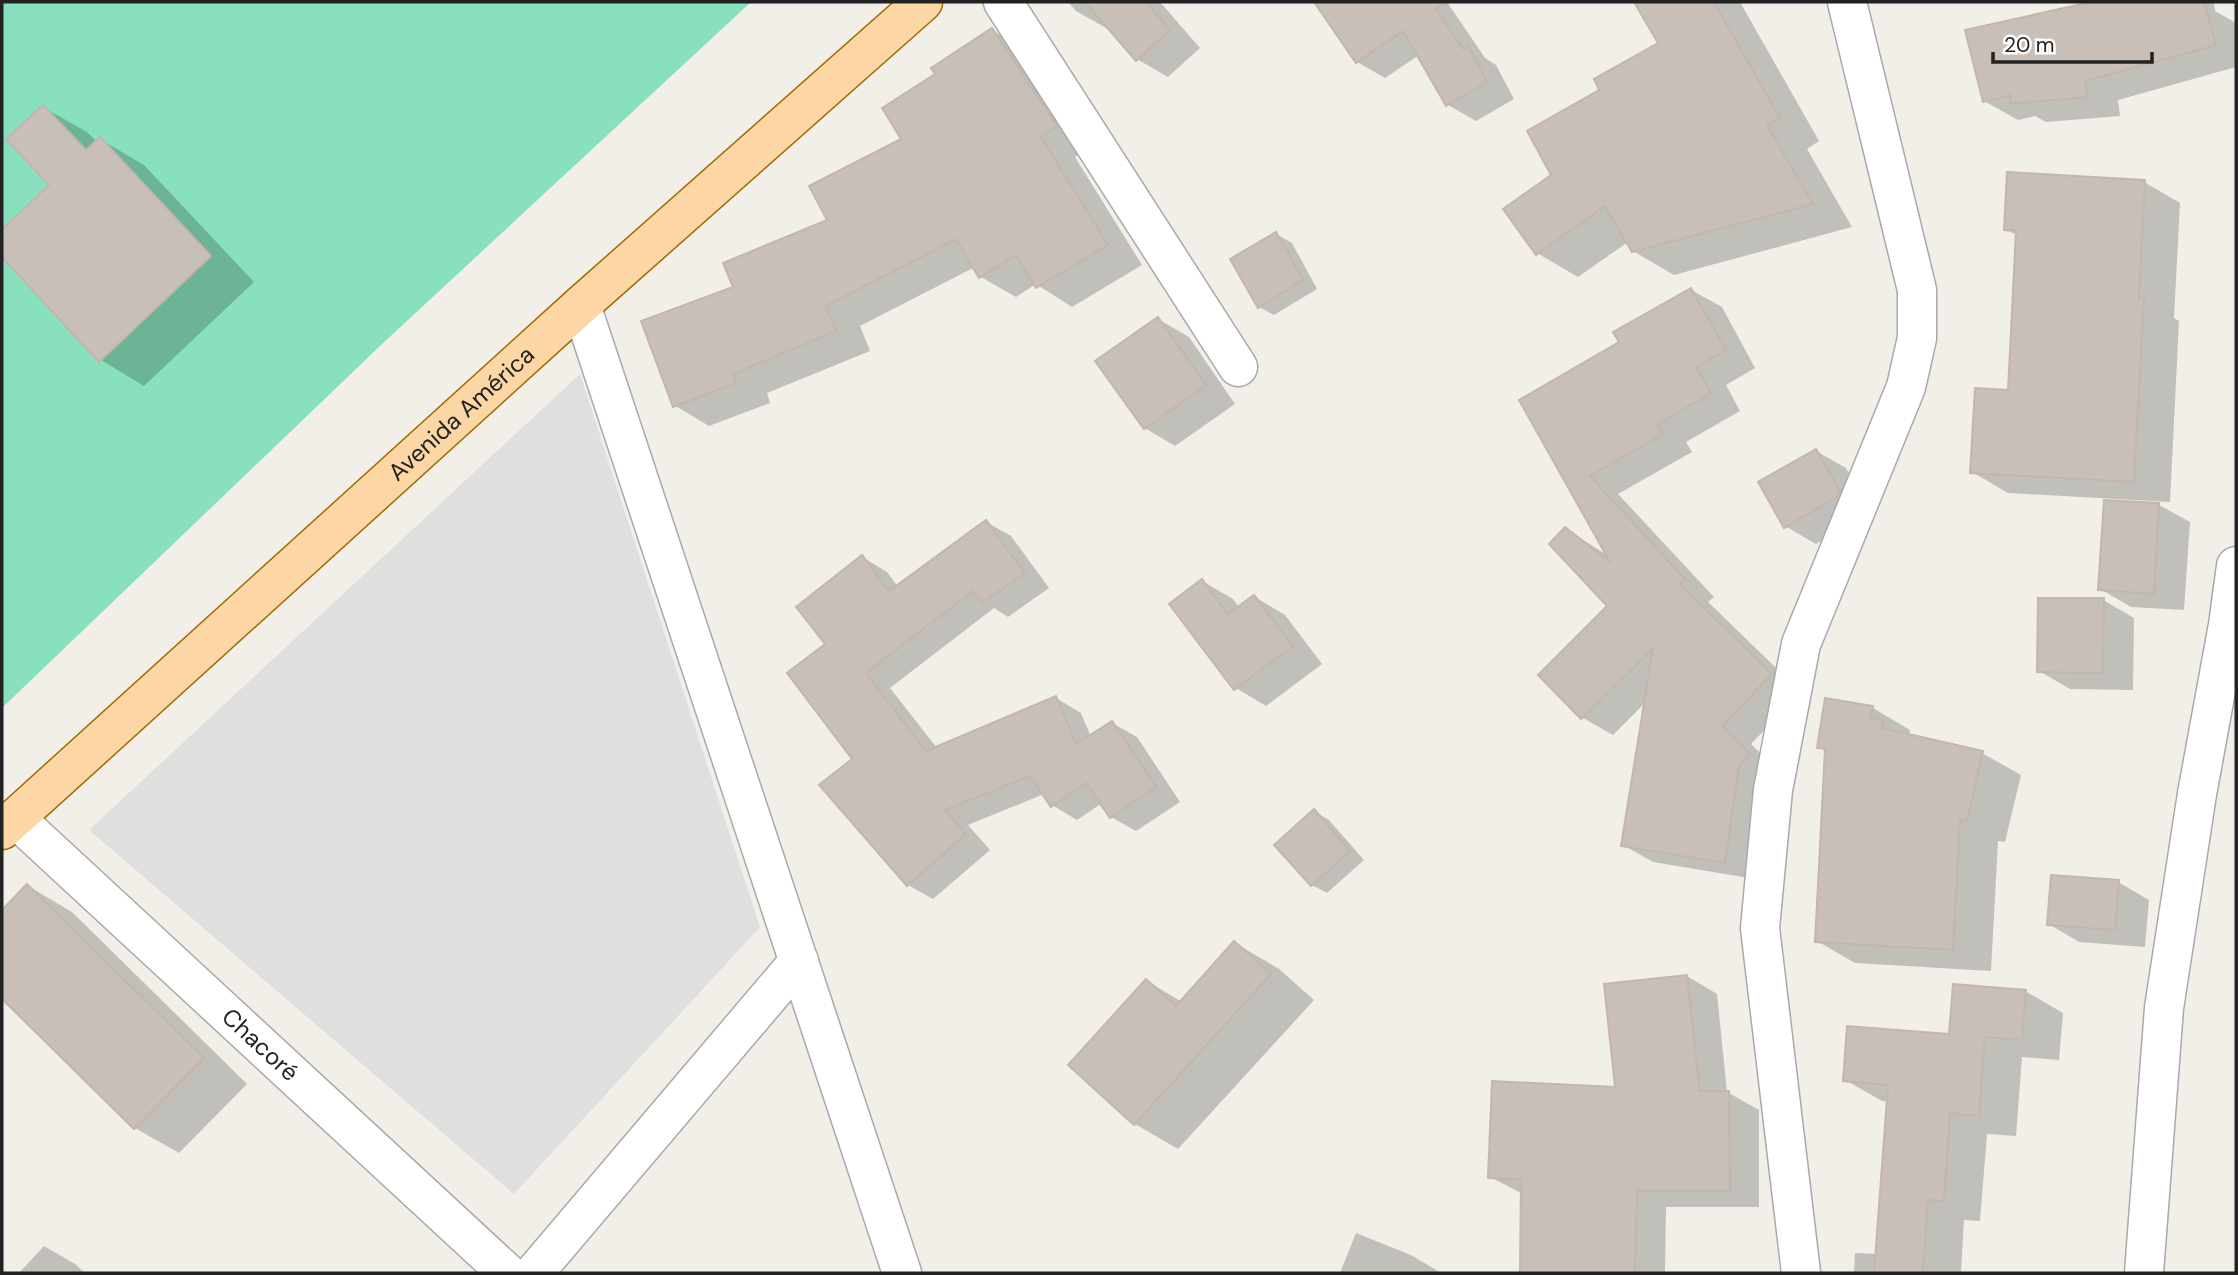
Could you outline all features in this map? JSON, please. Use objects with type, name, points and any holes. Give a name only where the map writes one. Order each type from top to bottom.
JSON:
[{"type":"main road","name":"Avenida América","points":[[8,824],[581,305],[923,2]]},
{"type":"street","points":[[1003,2],[1238,367]]},
{"type":"street","points":[[1801,1273],[1760,928],[1773,790],[1801,644],[1906,387],[1917,338],[1917,290],[1847,2]]},
{"type":"street","points":[[581,305],[902,1273]]},
{"type":"street","points":[[2144,1273],[2164,1008],[2236,566]]},
{"type":"street","name":"Chacoré","points":[[8,824],[507,1273]]},
{"type":"street","points":[[534,1273],[799,961]]},
{"type":"shaded area","points":[[580,374],[760,927],[514,1194],[89,830]]},
{"type":"green space","points":[[2,2],[751,2],[381,345],[2,708]]},
{"type":"building","points":[[1085,2],[1146,2],[1170,30],[1136,61]]},
{"type":"building","points":[[1314,2],[1446,2],[1436,9],[1463,49],[1468,46],[1487,82],[1446,106],[1403,31],[1356,63]]},
{"type":"building","points":[[1634,2],[1714,2],[1780,118],[1767,125],[1813,204],[1632,252],[1605,206],[1536,255],[1503,209],[1551,175],[1527,131],[1599,90],[1594,79],[1658,43]]},
{"type":"building","points":[[2091,2],[2204,2],[2216,45],[2085,81],[2087,97],[2010,104],[2011,95],[1983,102],[1965,30]]},
{"type":"building","points":[[992,28],[1057,126],[1041,137],[1108,245],[1036,288],[1016,255],[979,278],[956,239],[826,306],[836,331],[733,374],[736,383],[673,407],[641,321],[733,287],[723,263],[827,220],[809,186],[901,139],[882,108],[935,74],[931,68]]},
{"type":"building","points":[[43,105],[86,150],[100,137],[211,256],[99,362],[2,257],[2,230],[49,185],[6,139]]},
{"type":"building","points":[[2007,172],[2145,180],[2139,298],[2144,298],[2134,482],[1970,473],[1975,388],[2008,390],[2016,231],[2004,230]]},
{"type":"building","points":[[1276,232],[1303,280],[1258,308],[1230,259]]},
{"type":"building","points":[[1691,288],[1726,350],[1696,367],[1711,393],[1657,425],[1663,434],[1590,476],[1685,579],[1680,584],[1772,674],[1722,726],[1750,754],[1739,766],[1725,863],[1621,846],[1653,648],[1581,719],[1538,675],[1607,606],[1549,544],[1565,527],[1610,562],[1519,400],[1619,342],[1613,332]]},
{"type":"building","points":[[1158,317],[1206,385],[1144,429],[1095,361]]},
{"type":"building","points":[[1816,449],[1840,491],[1837,497],[1784,528],[1758,482]]},
{"type":"building","points":[[2104,500],[2159,503],[2154,594],[2098,590]]},
{"type":"building","points":[[986,520],[1025,573],[982,603],[973,591],[866,673],[926,751],[1056,696],[1076,744],[1112,721],[1156,787],[1110,818],[1086,783],[1051,807],[1030,776],[945,810],[966,834],[907,886],[819,785],[852,759],[787,673],[825,644],[796,607],[862,555],[889,591]]},
{"type":"building","points":[[1202,579],[1228,614],[1254,595],[1293,646],[1234,690],[1169,604]]},
{"type":"building","points":[[2038,598],[2104,598],[2103,673],[2037,672]]},
{"type":"building","points":[[1825,698],[1873,706],[1870,718],[1883,719],[1882,728],[1983,751],[1967,821],[1960,820],[1953,950],[1815,942],[1825,749],[1817,748]]},
{"type":"building","points":[[1314,809],[1350,851],[1311,886],[1274,845]]},
{"type":"building","points":[[2051,875],[2119,880],[2115,930],[2047,925]]},
{"type":"building","points":[[27,884],[204,1058],[134,1129],[2,999],[2,910]]},
{"type":"building","points":[[1234,941],[1271,974],[1134,1125],[1068,1065],[1146,979],[1176,1006]]},
{"type":"building","points":[[1687,975],[1700,1091],[1729,1091],[1730,1191],[1637,1191],[1635,1273],[1520,1273],[1521,1179],[1488,1178],[1492,1081],[1615,1087],[1604,984]]},
{"type":"building","points":[[1953,984],[2026,990],[2022,1040],[1985,1037],[1979,1116],[1950,1113],[1944,1201],[1928,1200],[1923,1273],[1874,1273],[1888,1085],[1843,1081],[1847,1026],[1949,1034]]}]
